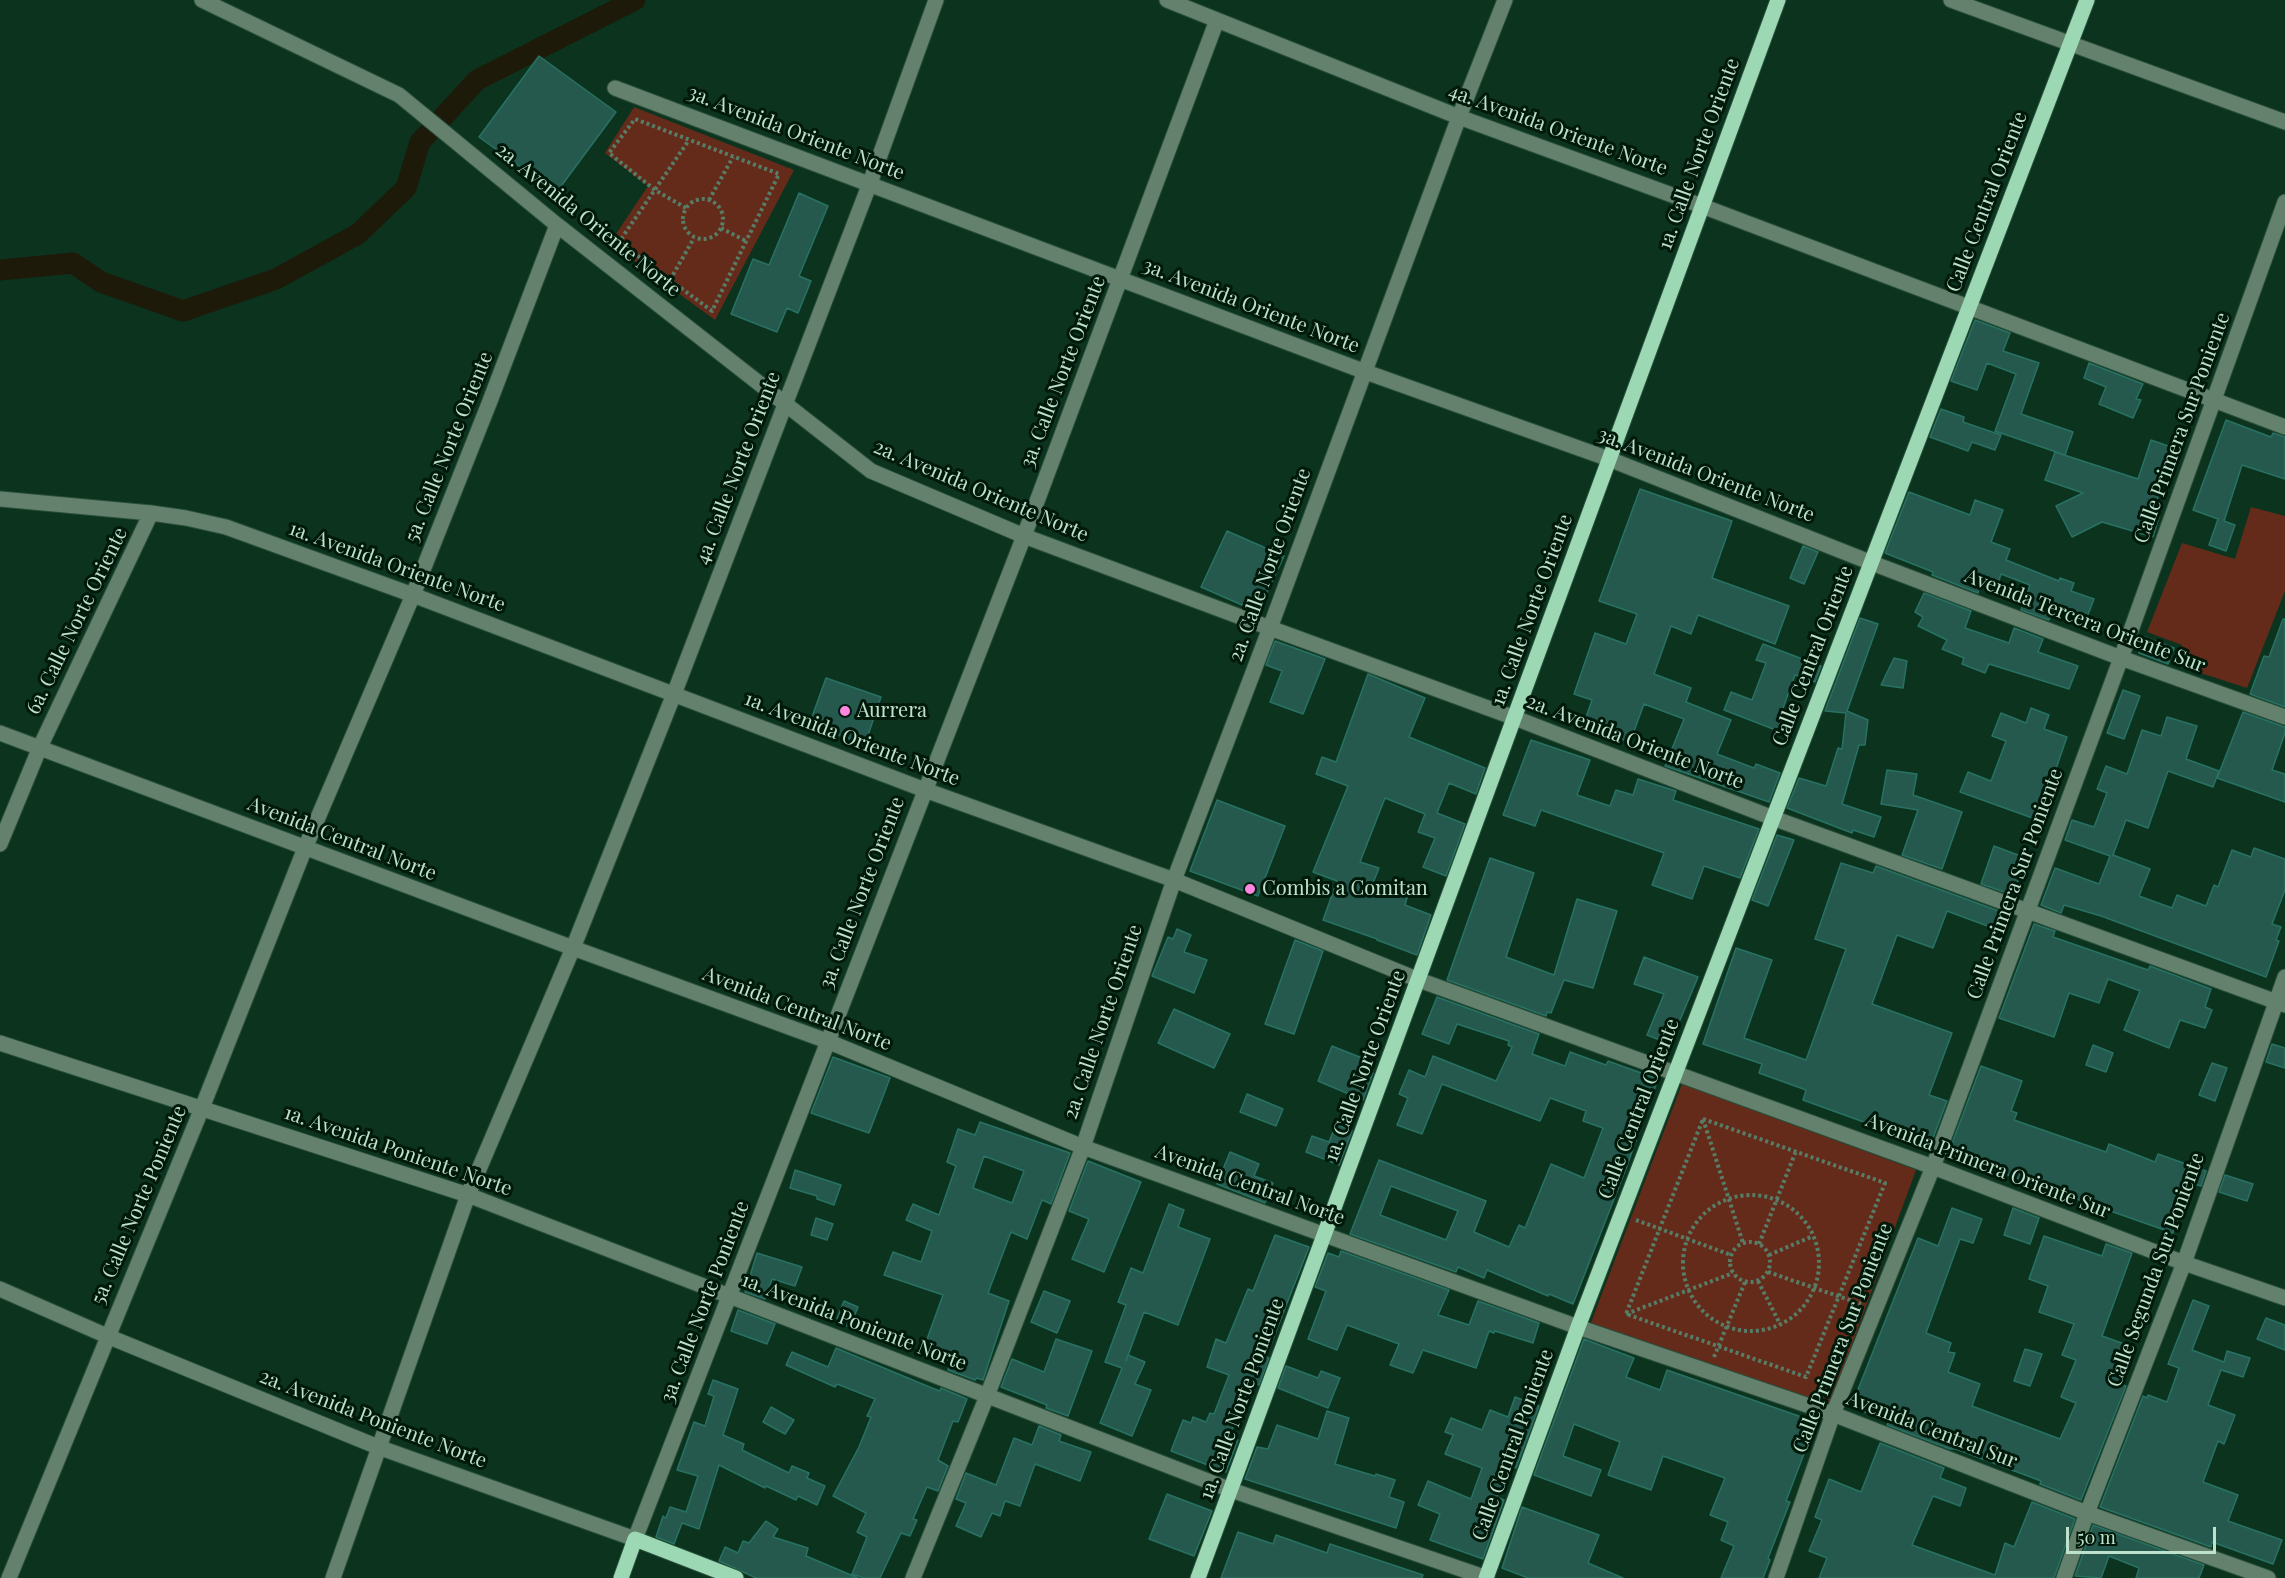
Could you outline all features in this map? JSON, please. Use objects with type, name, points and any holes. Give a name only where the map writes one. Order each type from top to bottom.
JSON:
[{"type":"main road","name":"1a. Calle Norte Oriente","points":[[1326,1234],[1778,0]]},
{"type":"main road","name":"Calle Central Oriente","points":[[1578,1326],[2087,0]]},
{"type":"main road","name":"1a. Calle Norte Poniente","points":[[1198,1578],[1326,1234]]},
{"type":"main road","name":"Calle Central Poniente","points":[[1486,1578],[1578,1326]]},
{"type":"main road","name":"3a. Calle Norte Poniente","points":[[621,1578],[635,1539]]},
{"type":"main road","name":"2a. Avenida Poniente Norte","points":[[635,1539],[736,1578]]},
{"type":"street","name":"2a. Avenida Oriente Norte","points":[[202,0],[399,95],[557,225],[871,471],[1024,536],[1515,718],[1773,818],[2280,1003]]},
{"type":"street","name":"4a. Calle Norte Oriente","points":[[333,1578],[468,1195],[573,948],[674,694],[870,183],[936,0]]},
{"type":"street","name":"4a. Avenida Oriente Norte","points":[[1167,0],[1459,117],[1702,206],[2213,402],[2285,427]]},
{"type":"street","name":"2a. Calle Norte Oriente","points":[[913,1578],[987,1396],[1083,1147],[1174,880],[1270,628],[1363,371],[1505,0]]},
{"type":"street","points":[[1951,0],[2285,122]]},
{"type":"street","name":"3a. Calle Norte Oriente","points":[[827,1041],[1024,536],[1217,20]]},
{"type":"street","name":"3a. Avenida Oriente Norte","points":[[615,88],[1363,371],[1610,459],[1872,563]]},
{"type":"street","name":"Calle Primera Sur Poniente","points":[[1776,1578],[1833,1414],[1933,1167],[2121,658],[2285,202]]},
{"type":"street","name":"5a. Calle Norte Oriente","points":[[305,848],[413,595],[557,225]]},
{"type":"street","name":"1a. Avenida Oriente Norte","points":[[0,499],[152,513],[226,527],[413,595],[925,790],[1174,880],[1419,980],[1675,1074]]},
{"type":"street","name":"6a. Calle Norte Oriente","points":[[0,844],[40,747],[152,513]]},
{"type":"street","name":"Avenida Tercera Oriente Sur","points":[[1872,563],[2121,658],[2285,717]]},
{"type":"street","name":"Avenida Central Norte","points":[[0,733],[827,1041],[1083,1147],[1578,1326]]},
{"type":"street","name":"5a. Calle Norte Poniente","points":[[9,1578],[202,1108],[305,848]]},
{"type":"street","name":"Calle Segunda Sur Poniente","points":[[2064,1578],[2280,1003],[2285,977]]},
{"type":"street","name":"3a. Calle Norte Poniente","points":[[635,1539],[827,1041]]},
{"type":"street","name":"1a. Avenida Poniente Norte","points":[[0,1043],[468,1195],[1231,1490],[1486,1578]]},
{"type":"street","name":"Avenida Primera Oriente Sur","points":[[1675,1074],[1933,1167],[2184,1263],[2285,1298]]},
{"type":"street","name":"2a. Avenida Poniente Norte","points":[[0,1288],[107,1336],[378,1447],[635,1539]]},
{"type":"street","name":"Avenida Central Sur","points":[[1578,1326],[1833,1414],[2087,1514],[2268,1578]]},
{"type":"path","points":[[686,208],[655,190],[609,153],[635,119],[779,174],[712,311],[619,242],[655,190],[689,140]]},
{"type":"path","points":[[710,200],[733,157]]},
{"type":"path","points":[[696,200],[710,200],[720,208],[723,221],[721,228],[712,237],[694,238],[684,227],[683,214],[686,208],[696,200]]},
{"type":"path","points":[[721,228],[746,241]]},
{"type":"path","points":[[670,280],[694,238]]},
{"type":"path","points":[[1626,1314],[1806,1377],[1885,1183],[1703,1119]]},
{"type":"path","points":[[1703,1119],[1743,1243]]},
{"type":"path","points":[[1626,1314],[1703,1119]]},
{"type":"path","points":[[1759,1244],[1796,1152]]},
{"type":"path","points":[[1746,1195],[1769,1197],[1775,1200],[1790,1207],[1806,1222],[1816,1242],[1820,1265],[1815,1287],[1804,1307],[1787,1321],[1766,1330],[1744,1331],[1725,1326],[1704,1313],[1688,1290],[1684,1274],[1684,1252],[1691,1231],[1705,1214],[1728,1198],[1746,1195]]},
{"type":"path","points":[[1621,1214],[1731,1256]]},
{"type":"path","points":[[1769,1256],[1813,1236]]},
{"type":"path","points":[[1743,1243],[1759,1244],[1764,1247],[1769,1256],[1768,1272],[1758,1281],[1739,1280],[1732,1273],[1730,1262],[1734,1250],[1743,1243]]},
{"type":"path","points":[[1768,1272],[1876,1310]]},
{"type":"path","points":[[1626,1314],[1732,1273]]},
{"type":"path","points":[[1758,1281],[1780,1324]]},
{"type":"path","points":[[1708,1372],[1745,1282]]},
{"type":"shaded area","points":[[634,107],[794,170],[715,320],[610,243],[648,186],[605,153]]},
{"type":"shaded area","points":[[2251,507],[2285,516],[2285,591],[2247,688],[2176,665],[2182,645],[2147,632],[2182,543],[2235,559]]},
{"type":"shaded area","points":[[1682,1084],[1916,1170],[1829,1407],[1590,1325]]},
{"type":"building","points":[[539,56],[616,112],[556,193],[479,137]]},
{"type":"building","points":[[799,193],[828,206],[799,276],[811,281],[798,313],[787,308],[777,332],[731,314],[753,259],[769,265]]},
{"type":"building","points":[[1975,320],[2010,333],[2003,351],[2039,363],[2021,414],[2073,432],[2065,455],[1995,431],[2016,374],[1987,363],[1977,390],[1951,381]]},
{"type":"building","points":[[2089,363],[2143,384],[2136,399],[2141,400],[2133,418],[2099,404],[2106,387],[2084,378]]},
{"type":"building","points":[[1941,409],[1964,417],[1963,422],[2001,435],[1995,450],[1972,442],[1968,451],[1930,437]]},
{"type":"building","points":[[2226,420],[2271,437],[2273,433],[2285,437],[2285,479],[2242,465],[2224,521],[2235,525],[2226,551],[2209,545],[2218,519],[2193,510]]},
{"type":"building","points":[[2151,440],[2174,448],[2152,515],[2159,517],[2153,537],[2102,522],[2072,537],[2056,506],[2083,493],[2045,480],[2055,452],[2138,479]]},
{"type":"building","points":[[1640,489],[1732,521],[1712,578],[1789,606],[1775,644],[1698,615],[1691,634],[1671,626],[1654,674],[1691,688],[1686,702],[1731,720],[1717,754],[1754,768],[1756,764],[1780,773],[1769,802],[1665,766],[1684,719],[1644,704],[1630,742],[1583,726],[1592,700],[1574,694],[1595,633],[1626,644],[1637,614],[1599,601]]},
{"type":"building","points":[[1909,492],[1970,515],[1975,500],[2003,510],[1991,542],[2010,549],[2006,560],[2059,581],[2060,578],[2074,583],[2071,591],[2094,599],[2084,625],[2052,613],[2049,620],[2021,610],[2030,585],[2001,574],[1997,587],[1982,581],[1978,593],[1885,553]]},
{"type":"building","points":[[1227,531],[1284,556],[1258,612],[1201,587]]},
{"type":"building","points":[[1803,546],[1818,552],[1804,584],[1790,578]]},
{"type":"building","points":[[1924,593],[1971,611],[1965,628],[2009,643],[2014,628],[2043,639],[2038,652],[2078,666],[2069,689],[1989,664],[1985,673],[1962,664],[1964,658],[1942,649],[1947,640],[1918,626],[1923,617],[1915,612]]},
{"type":"building","points":[[1860,618],[1878,624],[1847,711],[1868,720],[1865,745],[1859,745],[1842,804],[1881,817],[1874,837],[1853,830],[1852,833],[1787,808],[1799,778],[1826,786],[1838,748],[1842,749],[1846,713],[1825,711]]},
{"type":"building","points":[[2283,619],[2285,619],[2285,707],[2250,694],[2264,656],[2269,657]]},
{"type":"building","points":[[2145,637],[2174,648],[2168,664],[2139,653]]},
{"type":"building","points":[[1275,641],[1325,659],[1303,714],[1270,702],[1282,671],[1266,665]]},
{"type":"building","points":[[1763,644],[1821,666],[1815,682],[1795,675],[1782,711],[1794,716],[1786,734],[1724,710],[1731,692],[1752,700],[1766,663],[1756,660]]},
{"type":"building","points":[[1894,658],[1907,661],[1903,688],[1881,685]]},
{"type":"building","points":[[1368,674],[1425,698],[1409,737],[1485,768],[1476,794],[1449,783],[1437,813],[1465,824],[1446,876],[1423,867],[1435,838],[1418,832],[1425,814],[1385,798],[1360,862],[1379,868],[1373,883],[1408,895],[1405,905],[1431,915],[1417,955],[1323,920],[1337,881],[1313,872],[1348,786],[1316,774],[1322,757],[1336,762]]},
{"type":"building","name":"Aurrera","points":[[826,678],[881,697],[865,744],[809,725]]},
{"type":"building","points":[[2123,690],[2140,696],[2124,739],[2107,733]]},
{"type":"building","points":[[2031,708],[2049,715],[2044,729],[2067,737],[2038,820],[1960,792],[1968,772],[1991,781],[2006,741],[1992,736],[2001,713],[2026,723]]},
{"type":"building","points":[[2243,712],[2285,727],[2272,770],[2285,774],[2285,802],[2217,778]]},
{"type":"building","points":[[2167,717],[2197,726],[2186,759],[2219,771],[2213,787],[2168,771],[2148,828],[2126,820],[2113,855],[2150,869],[2139,896],[2172,908],[2177,895],[2206,906],[2214,885],[2218,887],[2232,850],[2251,857],[2254,848],[2285,859],[2285,890],[2272,924],[2281,927],[2276,940],[2279,941],[2266,977],[2101,916],[2064,905],[2061,913],[2041,905],[2055,868],[2099,884],[2110,856],[2065,840],[2072,820],[2094,827],[2107,793],[2097,789],[2106,766],[2127,774],[2142,730],[2161,736]]},
{"type":"building","points":[[1531,740],[1590,760],[1577,795],[1610,806],[1616,790],[1633,795],[1638,779],[1676,791],[1673,800],[1759,829],[1740,878],[1704,866],[1692,899],[1652,885],[1664,853],[1541,810],[1535,826],[1503,815]]},
{"type":"building","points":[[1887,770],[1917,774],[1913,795],[1962,812],[1942,869],[1902,855],[1918,810],[1881,804]]},
{"type":"building","points":[[1217,800],[1285,826],[1258,896],[1190,871]]},
{"type":"building","points":[[1777,835],[1794,840],[1768,906],[1752,900]]},
{"type":"building","points":[[1994,846],[2026,858],[2013,895],[1981,884]]},
{"type":"building","points":[[1490,858],[1534,873],[1506,957],[1554,975],[1577,899],[1617,911],[1593,988],[1564,980],[1551,1013],[1547,1012],[1546,1016],[1447,980]]},
{"type":"building","points":[[1841,863],[1873,873],[1876,866],[2007,914],[2001,931],[1947,911],[1933,948],[1897,935],[1872,1004],[1952,1033],[1929,1095],[1947,1101],[1930,1146],[1803,1100],[1806,1090],[1759,1073],[1762,1064],[1703,1044],[1736,948],[1772,960],[1744,1038],[1806,1060],[1846,949],[1815,939]]},
{"type":"building","points":[[2034,924],[2055,931],[2053,937],[2148,970],[2150,966],[2211,989],[2205,1007],[2212,1010],[2205,1028],[2180,1020],[2169,1048],[2124,1030],[2140,991],[2108,979],[2099,1003],[2069,993],[2054,1037],[1999,1018]]},
{"type":"building","points":[[1177,929],[1191,935],[1184,952],[1207,960],[1194,993],[1152,976],[1168,937],[1173,939]]},
{"type":"building","points":[[1295,940],[1323,951],[1294,1034],[1265,1024]]},
{"type":"building","points":[[1644,957],[1698,977],[1670,1044],[1647,1035],[1664,994],[1634,984]]},
{"type":"building","points":[[1437,997],[1539,1034],[1532,1054],[1565,1066],[1570,1052],[1606,1065],[1608,1061],[1658,1079],[1573,1304],[1487,1270],[1484,1278],[1458,1267],[1456,1272],[1350,1234],[1379,1160],[1486,1201],[1474,1232],[1509,1247],[1519,1225],[1525,1228],[1551,1164],[1584,1178],[1603,1128],[1583,1121],[1586,1111],[1550,1098],[1540,1121],[1442,1084],[1422,1134],[1397,1125],[1408,1098],[1399,1094],[1409,1070],[1425,1077],[1433,1056],[1496,1081],[1512,1047],[1508,1045],[1509,1041],[1457,1024],[1449,1044],[1422,1034]],"holes":[[[1391,1186],[1458,1211],[1446,1240],[1380,1215]]]},
{"type":"building","points":[[1174,1009],[1230,1034],[1214,1068],[1158,1043]]},
{"type":"building","points":[[2272,1044],[2285,1048],[2285,1068],[2266,1062]]},
{"type":"building","points":[[2093,1045],[2113,1053],[2106,1072],[2086,1065]]},
{"type":"building","points":[[1332,1046],[1362,1058],[1359,1067],[1373,1073],[1363,1100],[1318,1081]]},
{"type":"building","points":[[833,1057],[890,1078],[869,1133],[811,1113]]},
{"type":"building","points":[[2212,1063],[2227,1068],[2215,1101],[2199,1095]]},
{"type":"building","points":[[1981,1066],[2022,1081],[2011,1111],[2017,1113],[2014,1120],[2106,1152],[2109,1144],[2155,1162],[2158,1154],[2206,1171],[2201,1186],[2191,1183],[2173,1233],[1948,1154]]},
{"type":"building","points":[[1247,1094],[1283,1109],[1276,1126],[1240,1112]]},
{"type":"building","points":[[980,1122],[1070,1153],[1051,1204],[1042,1200],[1027,1239],[1011,1232],[988,1293],[1009,1301],[983,1380],[977,1378],[975,1380],[948,1370],[951,1361],[923,1350],[943,1295],[884,1275],[893,1252],[921,1262],[932,1231],[906,1220],[913,1204],[939,1215],[956,1166],[947,1162],[958,1129],[975,1135]],"holes":[[[984,1156],[1024,1171],[1012,1203],[973,1188]]]},
{"type":"building","points":[[1336,1124],[1352,1131],[1339,1165],[1306,1152],[1312,1136],[1329,1142]]},
{"type":"building","points":[[1230,1152],[1259,1164],[1254,1176],[1273,1183],[1265,1203],[1217,1184]]},
{"type":"building","points":[[1088,1161],[1141,1182],[1104,1272],[1072,1259],[1089,1219],[1069,1211]]},
{"type":"building","points":[[795,1170],[841,1185],[834,1205],[817,1199],[817,1196],[790,1188]]},
{"type":"building","points":[[2225,1175],[2253,1184],[2247,1201],[2219,1192]]},
{"type":"building","points":[[1169,1204],[1184,1210],[1178,1227],[1210,1239],[1178,1325],[1144,1312],[1128,1355],[1145,1362],[1135,1384],[1151,1390],[1132,1436],[1100,1423],[1122,1368],[1105,1362],[1126,1305],[1118,1302],[1131,1268],[1143,1273]]},
{"type":"building","points":[[1952,1208],[1982,1219],[1973,1243],[1960,1239],[1926,1333],[1951,1343],[1948,1352],[1955,1353],[1948,1372],[1980,1384],[1972,1406],[2060,1439],[2076,1403],[2061,1397],[2076,1360],[2062,1355],[2074,1324],[2039,1312],[2048,1286],[2029,1279],[2044,1236],[2102,1256],[2106,1244],[2132,1253],[2102,1336],[2133,1347],[2119,1383],[2126,1386],[2081,1500],[2040,1484],[2041,1481],[1887,1425],[1889,1421],[1851,1407],[1918,1238],[1938,1246]]},
{"type":"building","points":[[2013,1208],[2039,1218],[2030,1244],[2004,1235]]},
{"type":"building","points":[[816,1218],[833,1224],[827,1240],[811,1235]]},
{"type":"building","points":[[1275,1235],[1309,1247],[1266,1357],[1269,1358],[1259,1385],[1251,1383],[1229,1437],[1238,1440],[1226,1472],[1171,1451],[1183,1420],[1191,1423],[1193,1417],[1206,1422],[1210,1413],[1214,1414],[1229,1375],[1207,1367],[1216,1339],[1226,1343],[1248,1289],[1253,1291]]},
{"type":"building","points":[[1341,1251],[1449,1290],[1438,1315],[1469,1325],[1478,1301],[1539,1323],[1533,1343],[1489,1331],[1476,1368],[1423,1350],[1413,1373],[1390,1365],[1399,1344],[1347,1325],[1337,1350],[1308,1339],[1326,1291],[1315,1287],[1328,1253],[1339,1257]]},
{"type":"building","points":[[757,1253],[802,1267],[795,1286],[772,1279],[765,1299],[745,1292]]},
{"type":"building","points":[[1044,1291],[1070,1301],[1057,1333],[1031,1322]]},
{"type":"building","points":[[2193,1300],[2209,1306],[2192,1350],[2224,1362],[2227,1351],[2250,1358],[2243,1377],[2221,1370],[2208,1405],[2235,1415],[2224,1444],[2218,1441],[2203,1482],[2238,1495],[2228,1521],[2282,1540],[2273,1564],[2212,1542],[2211,1547],[2100,1507],[2143,1396],[2147,1398],[2148,1395],[2167,1402],[2179,1368],[2168,1364]]},
{"type":"building","points":[[844,1301],[858,1307],[850,1327],[836,1321]]},
{"type":"building","points":[[738,1310],[775,1324],[767,1344],[731,1331]]},
{"type":"building","points":[[2266,1318],[2285,1325],[2285,1350],[2257,1339]]},
{"type":"building","points":[[1056,1339],[1092,1351],[1068,1416],[1001,1387],[1012,1359],[1044,1372]]},
{"type":"building","points":[[1584,1339],[1634,1358],[1626,1377],[1660,1390],[1667,1370],[1813,1421],[1804,1446],[1807,1446],[1786,1501],[1790,1502],[1768,1558],[1770,1560],[1763,1578],[1721,1578],[1734,1546],[1721,1540],[1728,1522],[1710,1515],[1725,1478],[1663,1456],[1651,1490],[1608,1475],[1620,1442],[1574,1424],[1563,1456],[1601,1470],[1591,1496],[1534,1475]]},
{"type":"building","points":[[836,1348],[932,1388],[940,1391],[941,1388],[967,1399],[958,1422],[953,1421],[938,1460],[948,1466],[938,1491],[927,1487],[913,1519],[917,1520],[910,1536],[901,1533],[880,1578],[864,1578],[852,1574],[867,1537],[857,1532],[866,1513],[833,1496],[859,1447],[871,1417],[867,1416],[875,1399],[837,1384],[835,1387],[786,1365],[792,1352],[828,1367]]},
{"type":"building","points":[[2025,1349],[2042,1354],[2030,1386],[2014,1381]]},
{"type":"building","points":[[1286,1366],[1318,1378],[1321,1371],[1340,1378],[1328,1408],[1278,1388]]},
{"type":"building","points":[[713,1380],[738,1389],[723,1435],[744,1444],[742,1450],[789,1473],[792,1466],[809,1473],[807,1478],[825,1486],[817,1505],[798,1496],[796,1500],[766,1486],[765,1488],[719,1465],[699,1529],[682,1523],[674,1544],[656,1537],[663,1516],[666,1518],[670,1507],[686,1512],[698,1476],[677,1470],[694,1422],[705,1426],[714,1396],[708,1394]]},
{"type":"building","points":[[1515,1397],[1539,1406],[1516,1468],[1509,1466],[1497,1497],[1504,1500],[1483,1559],[1430,1540],[1440,1514],[1418,1505],[1428,1481],[1471,1499],[1482,1468],[1445,1454],[1453,1435],[1445,1432],[1451,1418],[1482,1430],[1490,1410],[1508,1417]]},
{"type":"building","points":[[771,1407],[794,1420],[785,1434],[763,1422]]},
{"type":"building","points":[[1327,1411],[1349,1418],[1335,1464],[1395,1480],[1389,1497],[1404,1502],[1396,1528],[1245,1479],[1257,1447],[1268,1449],[1277,1425],[1318,1439]]},
{"type":"building","points":[[1039,1426],[1061,1435],[1059,1441],[1091,1452],[1080,1481],[1035,1464],[1020,1506],[1005,1501],[1000,1516],[992,1513],[981,1537],[956,1526],[966,1503],[956,1499],[966,1473],[996,1485],[1014,1438],[1032,1445]]},
{"type":"building","points":[[1880,1443],[1944,1468],[1940,1478],[1966,1488],[1960,1506],[1933,1496],[1912,1545],[1995,1575],[2005,1543],[2014,1547],[2032,1502],[2075,1519],[2054,1578],[1819,1578],[1827,1558],[1809,1551],[1822,1520],[1815,1517],[1829,1479],[1861,1492]]},
{"type":"building","points":[[1167,1494],[1212,1511],[1194,1556],[1149,1539]]},
{"type":"building","points":[[1522,1507],[1599,1535],[1588,1563],[1623,1578],[1528,1578],[1502,1568]]},
{"type":"building","points":[[766,1521],[778,1529],[773,1537],[808,1548],[806,1556],[858,1578],[756,1578],[719,1561],[725,1547],[738,1553],[743,1541],[749,1543]]},
{"type":"building","points":[[2093,1525],[2204,1565],[2199,1578],[2136,1578],[2139,1568],[2109,1556],[2101,1578],[2075,1576]]},
{"type":"building","points":[[1238,1532],[1273,1544],[1276,1535],[1327,1553],[1330,1544],[1423,1575],[1422,1578],[1221,1578]]},
{"type":"waterway","points":[[0,270],[73,263],[101,282],[183,311],[276,279],[358,234],[406,188],[420,142],[477,80],[635,0]]},
{"type":"place","name":"Aurrera","points":[[845,711]]},
{"type":"place","name":"Combis a Comitan","points":[[1250,889]]}]
